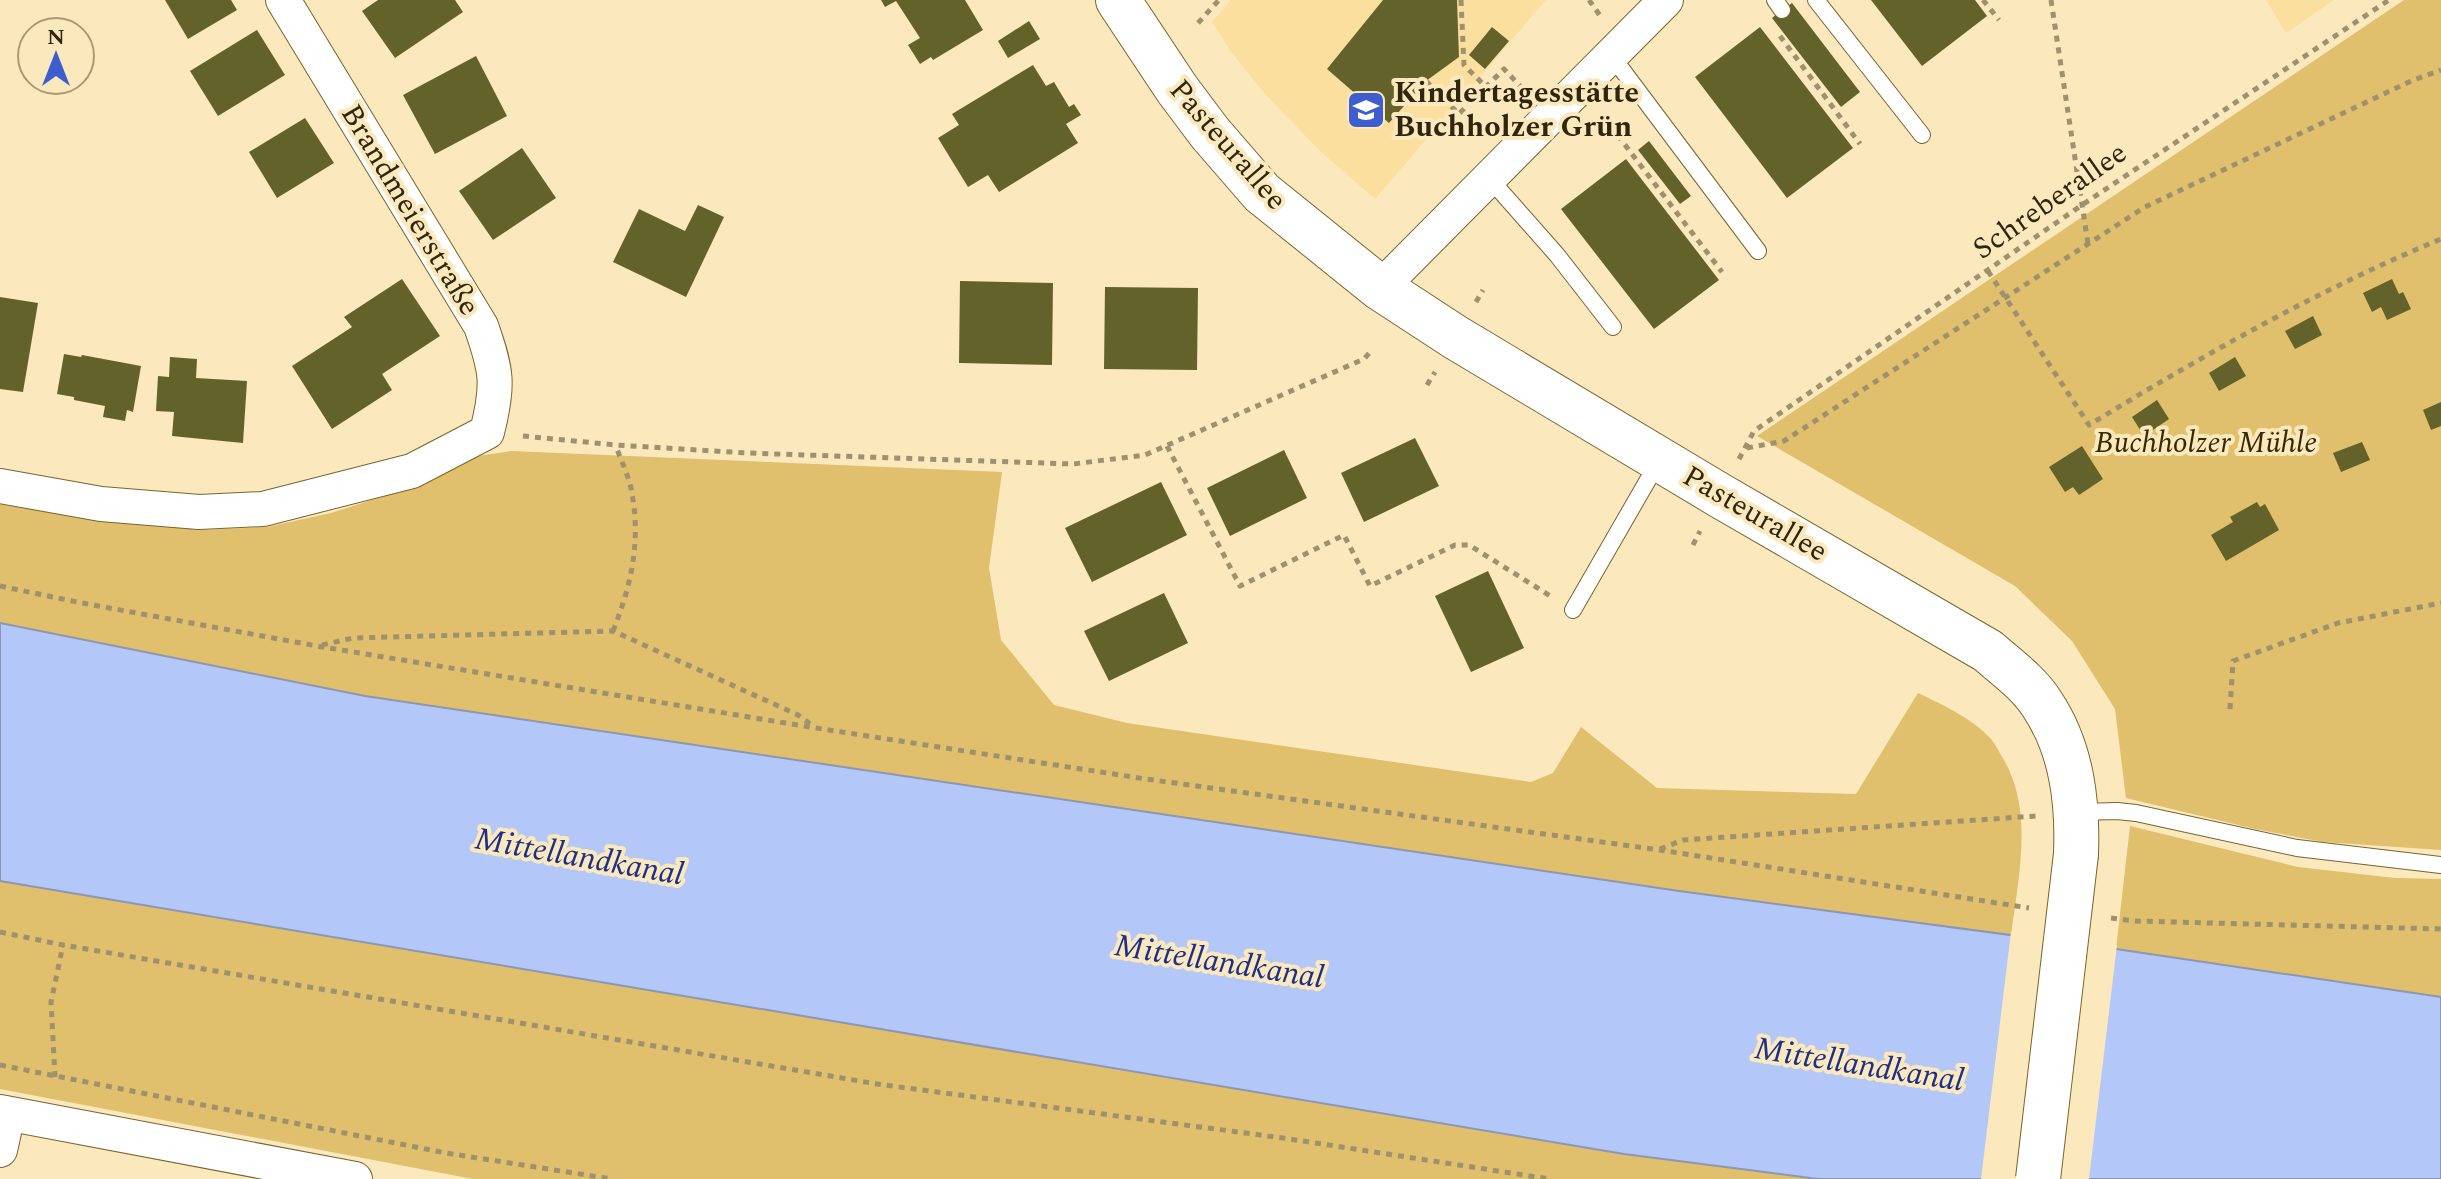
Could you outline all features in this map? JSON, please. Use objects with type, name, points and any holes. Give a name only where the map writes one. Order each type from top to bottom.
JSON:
[{"type":"street","name":"Brandmeierstraße","points":[[283,0],[481,326],[494,363],[495,399],[487,432]]},
{"type":"street","name":"Pasteurallee","points":[[1118,0],[1177,89],[1262,193],[1380,288],[1455,337],[1719,495],[1988,651],[2042,703],[2071,771],[2077,833],[2038,1179]]},
{"type":"street","points":[[1380,288],[1666,0]]},
{"type":"street","points":[[0,486],[101,504],[199,512],[263,509],[412,471],[487,432]]},
{"type":"street","points":[[0,1150],[4,1113],[355,1179]]},
{"type":"lane","points":[[1816,0],[1922,135]]},
{"type":"lane","points":[[1611,55],[1758,251]]},
{"type":"lane","points":[[1489,178],[1557,255],[1613,327]]},
{"type":"lane","points":[[1573,610],[1660,458]]},
{"type":"lane","points":[[2077,833],[2117,811],[2297,848],[2441,865]]},
{"type":"path","points":[[1198,23],[1219,0]]},
{"type":"path","points":[[1461,0],[1464,65],[1486,87]]},
{"type":"path","points":[[1983,0],[1999,20]]},
{"type":"path","points":[[2051,0],[2088,245]]},
{"type":"path","name":"Schreberallee","points":[[2005,299],[1784,441],[1746,448],[1754,431],[2082,205],[2389,0]]},
{"type":"path","points":[[1779,35],[1860,144]]},
{"type":"path","points":[[1426,81],[1459,114],[1504,69],[1551,116]]},
{"type":"path","points":[[2005,299],[2145,207],[2411,81],[2441,70]]},
{"type":"path","points":[[1806,86],[1813,81]]},
{"type":"path","points":[[1581,86],[1676,217],[1722,272]]},
{"type":"path","points":[[1988,271],[2089,425],[2202,357],[2441,239]]},
{"type":"path","points":[[487,432],[616,445],[747,453],[1073,464],[1145,455],[1364,359],[1372,350]]},
{"type":"path","points":[[613,631],[634,569],[636,530],[632,492],[616,445]]},
{"type":"path","points":[[1167,446],[1240,586],[1344,535],[1370,586],[1455,545],[1469,545],[1573,610]]},
{"type":"path","points":[[0,586],[317,646],[816,728],[1146,779],[1660,850],[1683,840],[2077,833]]},
{"type":"path","points":[[2230,709],[2233,661],[2338,623],[2441,603]]},
{"type":"path","points":[[317,646],[353,638],[613,631],[798,715],[816,728]]},
{"type":"path","points":[[0,932],[877,1084],[1283,1138],[1550,1179]]},
{"type":"path","points":[[55,1076],[51,1002],[63,945]]},
{"type":"path","points":[[0,1065],[446,1153],[612,1179]]},
{"type":"shaded area","name":"Kindertagesstätte Buchholzer Grün","points":[[1231,0],[1546,0],[1375,199],[1322,153],[1265,94],[1231,52],[1212,22]]},
{"type":"shaded area","points":[[2266,0],[2334,0],[2286,33]]},
{"type":"green space","name":"Buchholzer Mühle","points":[[2404,0],[2441,0],[2441,850],[2323,842],[2126,798],[2115,709],[2072,641],[2015,586],[1757,436]]},
{"type":"green space","points":[[511,451],[1002,472],[989,568],[1001,640],[1054,705],[1127,723],[1531,782],[1553,773],[1581,727],[1657,788],[1856,794],[1918,693],[1957,713],[1983,731],[2004,760],[2013,780],[2019,802],[2021,846],[2011,936],[1679,891],[365,696],[0,623],[0,504],[98,520],[201,530],[267,527],[331,513],[416,486],[478,456]]},
{"type":"green space","points":[[2130,826],[2298,867],[2395,878],[2441,879],[2441,997],[2116,949]]},
{"type":"green space","points":[[0,881],[1624,1154],[1818,1179],[473,1179],[0,1089]]},
{"type":"water","name":"Mittellandkanal","points":[[0,623],[365,696],[1679,891],[2116,949],[2441,997],[2441,1179],[1818,1179],[1624,1154],[0,881]]},
{"type":"pier","points":[[2011,932],[2117,945],[2089,1179],[1981,1179]]},
{"type":"building","points":[[165,0],[231,0],[237,10],[188,39]]},
{"type":"building","points":[[378,0],[455,0],[463,12],[395,58],[362,11]]},
{"type":"building","points":[[881,0],[965,0],[983,30],[933,60],[931,57],[920,64],[908,45],[920,38],[896,1],[885,7]]},
{"type":"building","points":[[1383,0],[1457,0],[1459,57],[1426,81],[1389,123],[1327,69]]},
{"type":"building","points":[[1871,0],[1975,0],[1987,16],[1922,66]]},
{"type":"building","points":[[1792,3],[1860,92],[1841,107],[1772,18]]},
{"type":"building","points":[[1029,21],[1040,39],[1008,58],[998,41]]},
{"type":"building","points":[[1492,27],[1509,41],[1485,69],[1469,55]]},
{"type":"building","points":[[1760,27],[1853,148],[1787,198],[1695,77]]},
{"type":"building","points":[[257,30],[285,75],[218,116],[190,71]]},
{"type":"building","points":[[476,56],[507,116],[435,154],[403,95]]},
{"type":"building","points":[[1033,65],[1046,86],[1054,82],[1069,107],[1074,104],[1081,115],[1066,124],[1078,143],[999,192],[988,175],[968,187],[938,138],[959,125],[952,114]]},
{"type":"building","points":[[305,118],[334,163],[277,198],[249,152]]},
{"type":"building","points":[[1649,141],[1691,196],[1680,204],[1638,150]]},
{"type":"building","points":[[522,148],[556,198],[493,240],[459,191]]},
{"type":"building","points":[[1626,159],[1719,280],[1654,329],[1561,209]]},
{"type":"building","points":[[698,205],[724,217],[686,297],[613,262],[639,209],[685,231]]},
{"type":"building","points":[[402,279],[440,336],[382,374],[392,390],[332,429],[292,366],[352,327],[344,317]]},
{"type":"building","points":[[2392,279],[2411,309],[2387,320],[2381,307],[2372,312],[2363,293]]},
{"type":"building","points":[[960,281],[1053,283],[1052,365],[959,363]]},
{"type":"building","points":[[1105,287],[1198,288],[1197,370],[1104,369]]},
{"type":"building","points":[[0,297],[38,303],[23,392],[0,389]]},
{"type":"building","points":[[2313,316],[2322,335],[2295,349],[2285,331]]},
{"type":"building","points":[[64,354],[141,366],[133,412],[127,410],[125,421],[103,417],[105,406],[57,394]]},
{"type":"building","points":[[170,357],[197,359],[196,378],[247,381],[243,443],[172,436],[174,412],[156,411],[158,376],[169,377]]},
{"type":"building","points":[[2235,357],[2246,376],[2219,391],[2209,373]]},
{"type":"building","points":[[2157,400],[2169,419],[2144,436],[2132,417]]},
{"type":"building","points":[[2441,402],[2441,426],[2431,430],[2423,410]]},
{"type":"building","points":[[1415,438],[1439,486],[1364,522],[1341,473]]},
{"type":"building","points":[[2362,442],[2370,460],[2341,472],[2333,453]]},
{"type":"building","points":[[2082,446],[2103,479],[2079,495],[2073,487],[2065,492],[2049,467]]},
{"type":"building","points":[[1284,450],[1307,498],[1230,536],[1207,488]]},
{"type":"building","points":[[1161,482],[1187,535],[1092,582],[1065,528]]},
{"type":"building","points":[[2257,502],[2260,507],[2265,504],[2279,530],[2226,561],[2211,535],[2233,522],[2230,517]]},
{"type":"building","points":[[1488,571],[1524,648],[1471,672],[1435,596]]},
{"type":"building","points":[[1164,593],[1188,643],[1109,681],[1084,631]]},
{"type":"place","name":"Kindertagesstätte Buchholzer Grün","points":[[1366,110]]}]
